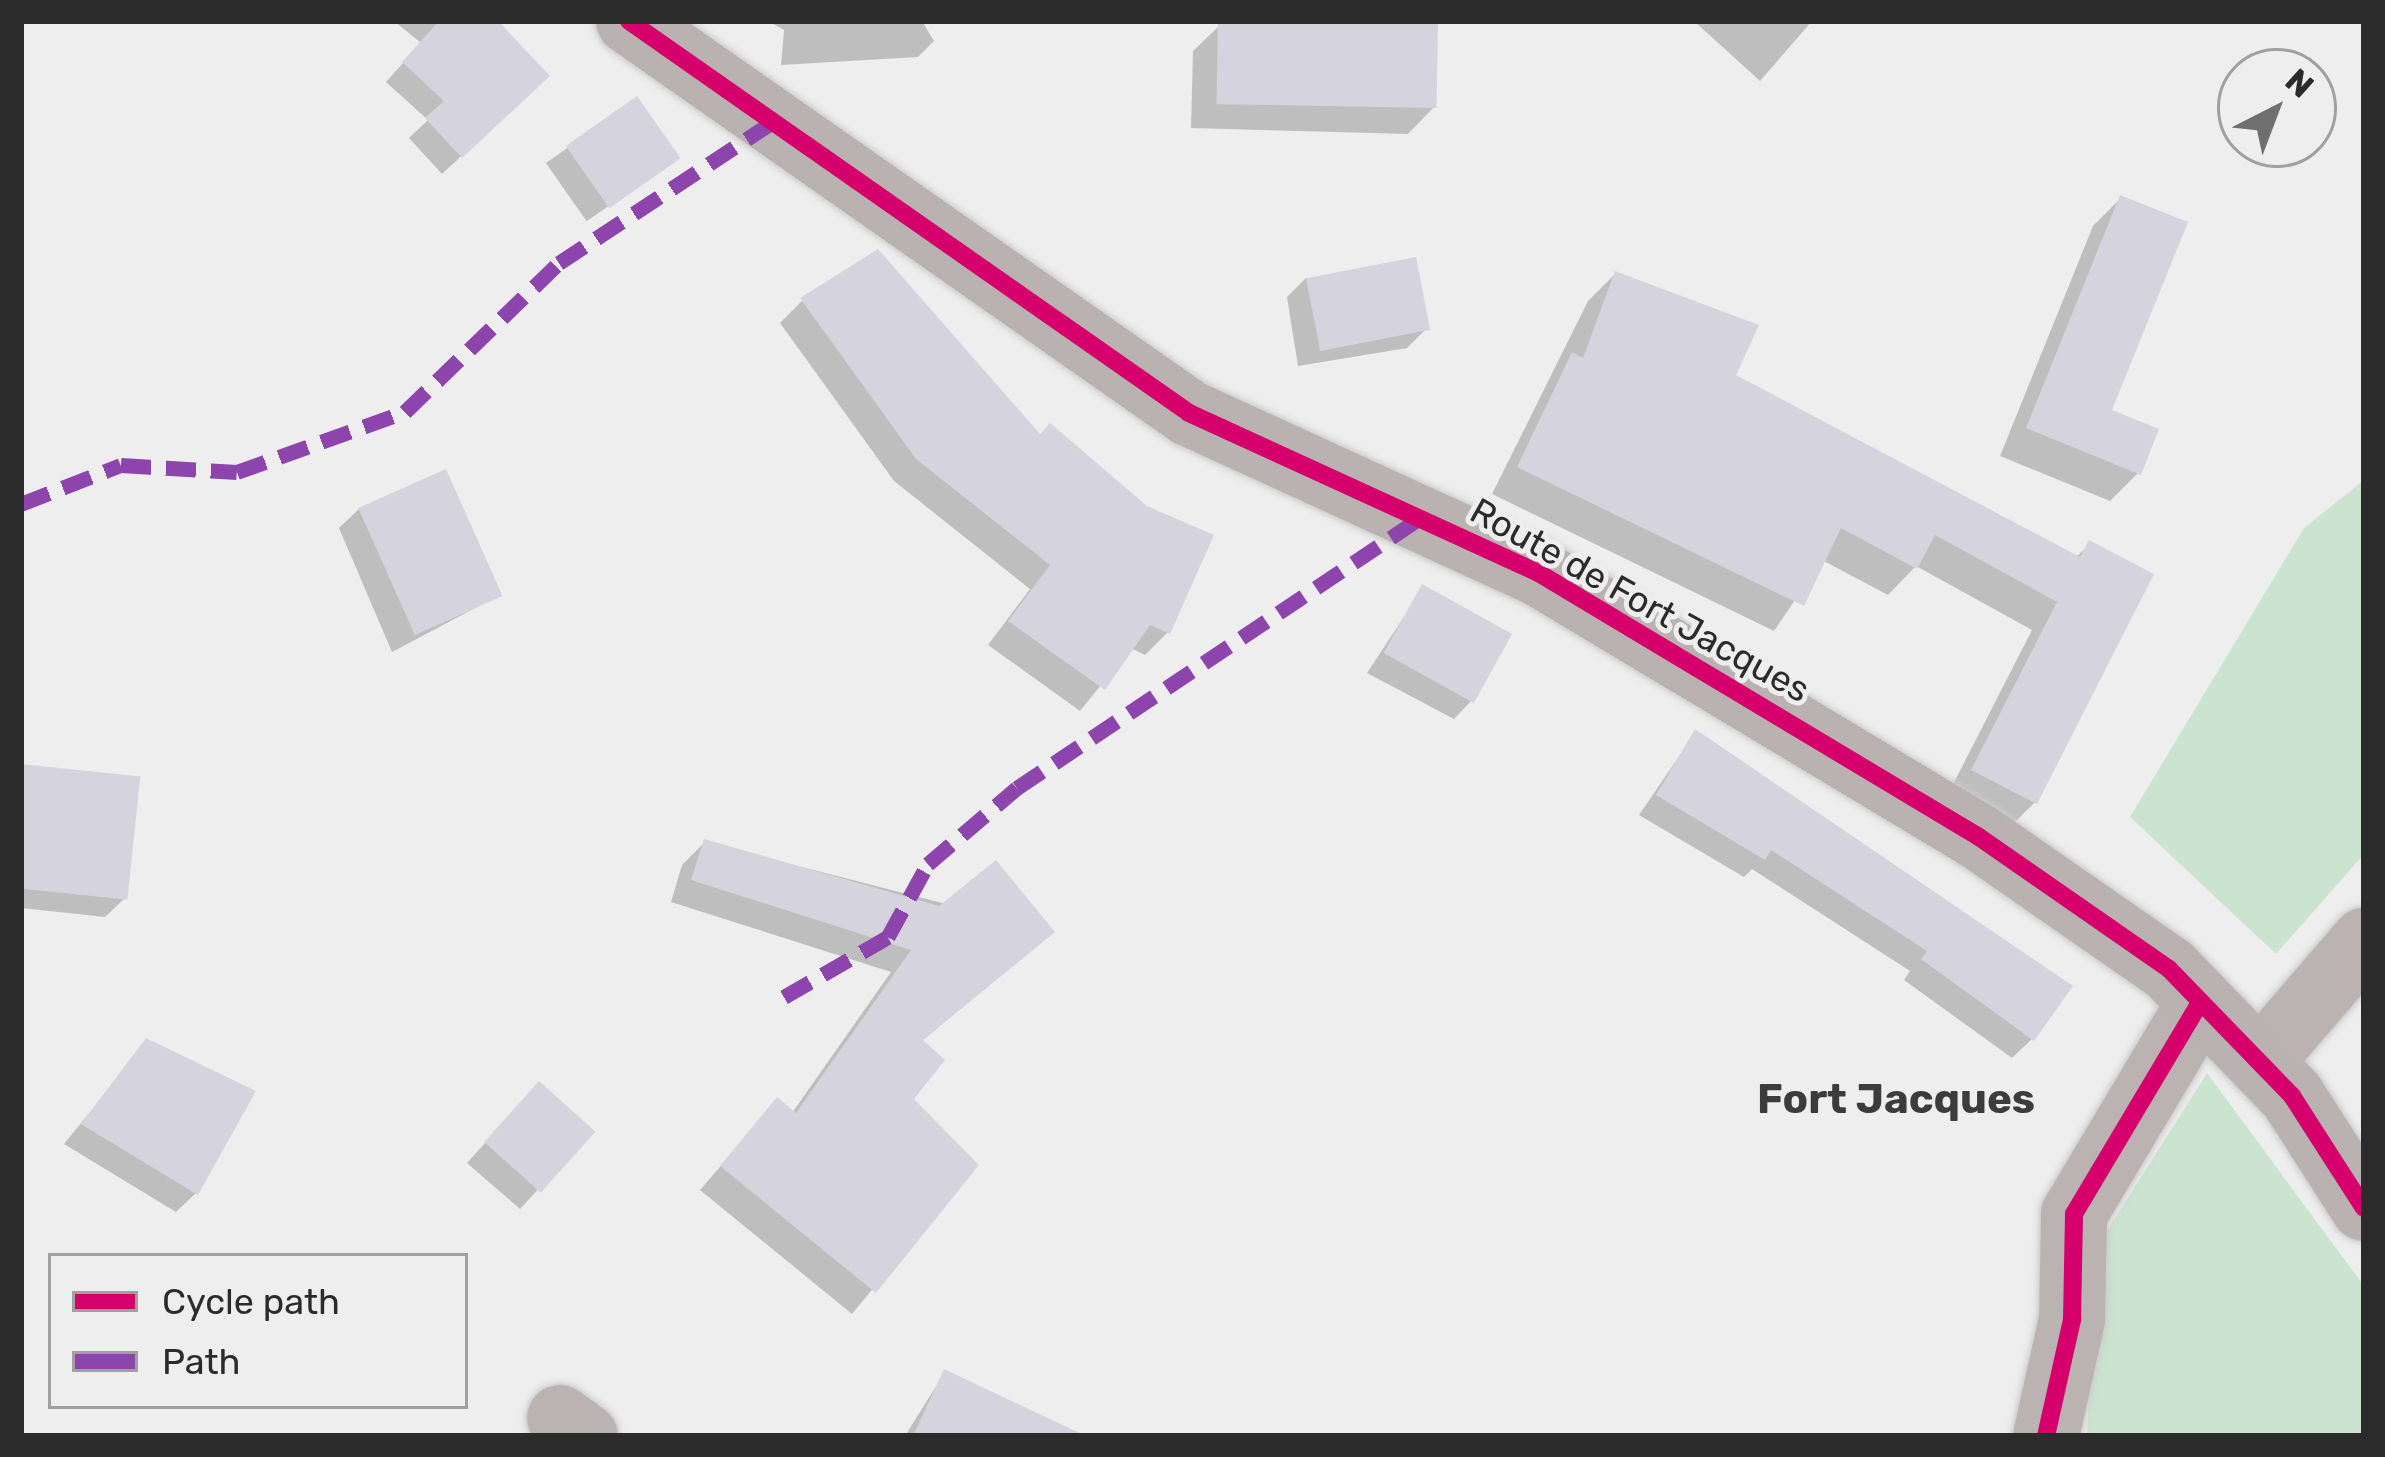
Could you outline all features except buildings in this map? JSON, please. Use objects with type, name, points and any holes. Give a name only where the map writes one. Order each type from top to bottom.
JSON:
[{"type":"street","name":"Route de Fort Jacques","points":[[629,21],[1189,413],[1538,572],[1979,837],[2200,1003],[2260,1062],[2364,1208]]},
{"type":"street","points":[[2260,1062],[2364,941]]},
{"type":"street","points":[[2046,1436],[2072,1320],[2074,1214],[2200,1003]]},
{"type":"green space","points":[[2364,480],[2364,854],[2276,954],[2130,817],[2304,528]]},
{"type":"green space","points":[[2207,1073],[2364,1286],[2364,1436],[2087,1436],[2095,1250]]},
{"type":"marked path","points":[[21,504],[121,465],[237,472],[405,412],[559,263],[777,119]]},
{"type":"marked path","points":[[784,997],[888,937],[928,864],[1017,788],[1421,518]]},
{"type":"cycle path","points":[[629,21],[1189,413],[1537,572],[1979,837],[2169,969],[2292,1096],[2364,1208]]},
{"type":"cycle path","points":[[2046,1436],[2072,1320],[2074,1214],[2200,1003]]},
{"type":"district","name":"Fort Jacques","points":[[1896,1099]]}]
